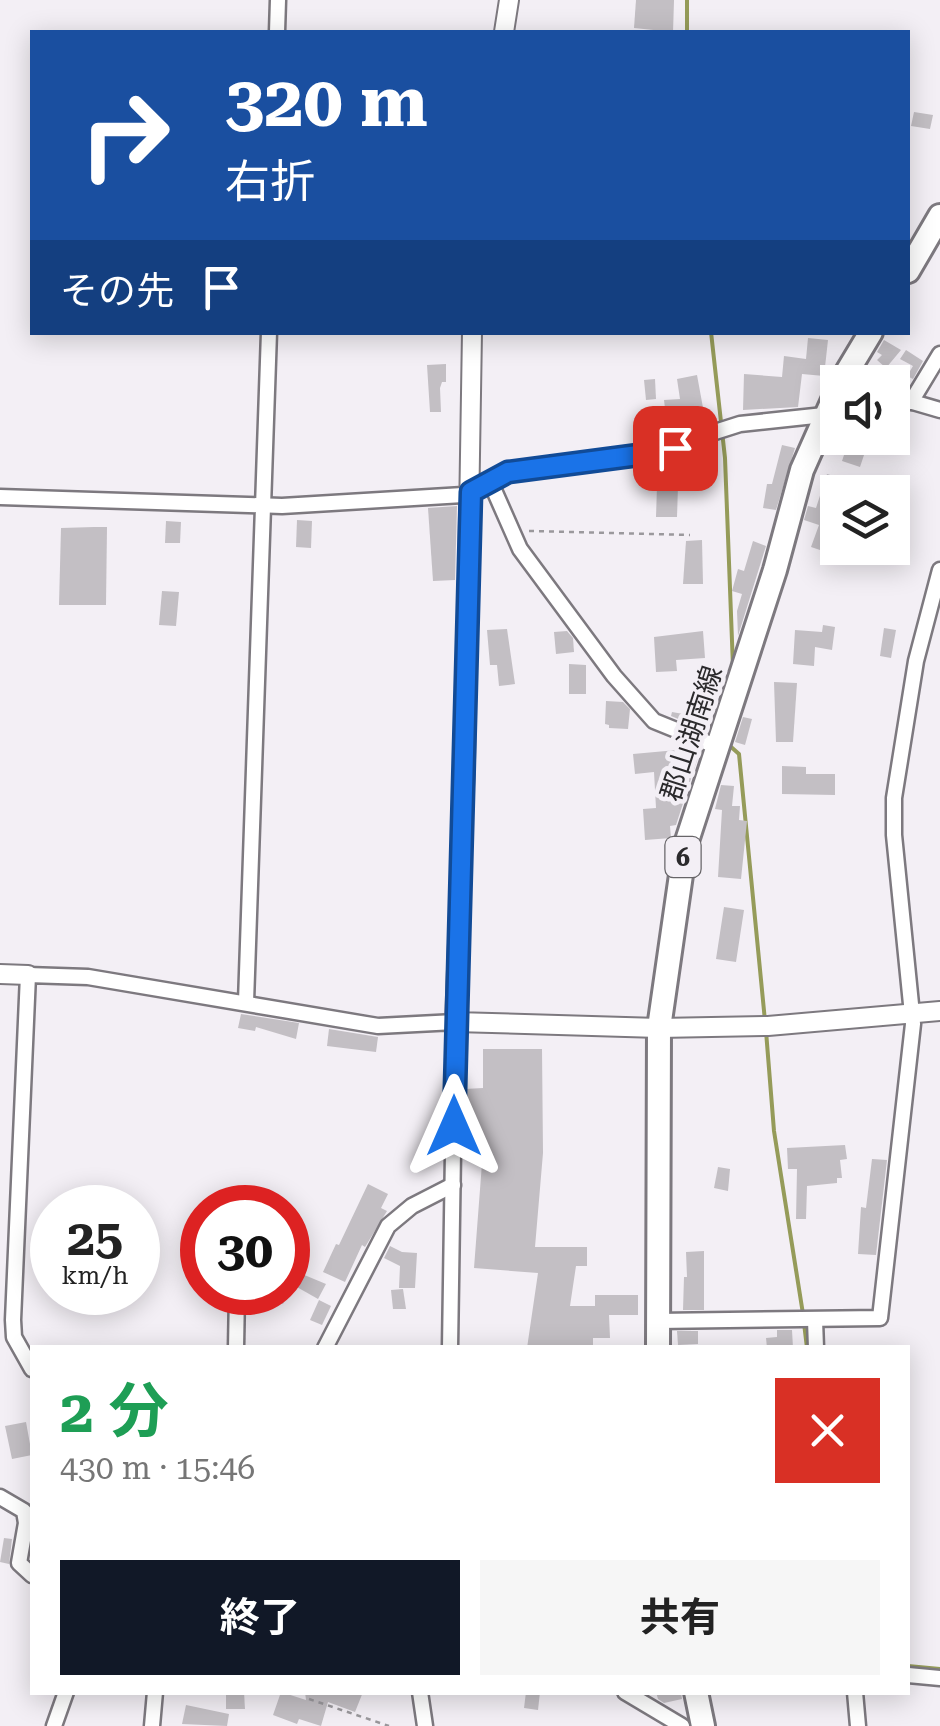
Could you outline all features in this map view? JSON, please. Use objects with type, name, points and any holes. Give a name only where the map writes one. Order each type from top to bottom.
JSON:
[{"type":"main road","points":[[910,268],[940,216]]},
{"type":"main road","name":"郡山湖南線","points":[[853,365],[868,335]]},
{"type":"main road","name":"郡山湖南線","points":[[658,1345],[660,1028],[685,847],[775,570],[802,470],[820,426]]},
{"type":"main road","points":[[697,1695],[703,1726]]},
{"type":"street","points":[[277,30],[278,0]]},
{"type":"street","points":[[504,30],[509,0]]},
{"type":"street","points":[[246,1002],[268,335]]},
{"type":"street","points":[[450,1345],[472,335]]},
{"type":"street","points":[[940,354],[911,402],[940,410]]},
{"type":"street","points":[[0,497],[264,505],[471,492],[518,470],[646,454],[740,424],[820,416]]},
{"type":"street","points":[[490,481],[540,579],[646,713],[664,727],[718,747]]},
{"type":"street","points":[[658,1321],[880,1318],[912,1013],[894,834],[894,798],[916,661],[940,570]]},
{"type":"street","points":[[0,974],[88,977],[378,1026],[455,1022],[660,1028],[768,1026],[940,1011]]},
{"type":"street","points":[[28,975],[7,1338],[30,1367]]},
{"type":"street","points":[[326,1345],[388,1226],[412,1206],[453,1185]]},
{"type":"street","points":[[236,1345],[237,1315]]},
{"type":"street","points":[[814,1320],[816,1345]]},
{"type":"street","points":[[0,1497],[24,1511],[26,1523],[19,1563],[30,1574]]},
{"type":"street","points":[[910,1675],[940,1678]]},
{"type":"street","points":[[54,1726],[65,1695]]},
{"type":"street","points":[[152,1726],[155,1695]]},
{"type":"street","points":[[420,1695],[425,1726]]},
{"type":"street","points":[[630,1695],[682,1726]]},
{"type":"street","points":[[854,1695],[858,1726]]},
{"type":"path","points":[[512,530],[690,535]]},
{"type":"path","points":[[310,1699],[389,1726]]},
{"type":"building","points":[[636,0],[674,0],[673,30],[634,28]]},
{"type":"building","points":[[914,112],[933,115],[930,129],[911,126]]},
{"type":"building","points":[[808,338],[828,340],[820,376],[802,374],[798,407],[743,410],[744,374],[782,377],[784,356],[806,359]]},
{"type":"building","points":[[884,340],[901,350],[888,365],[877,360],[882,355],[877,352]]},
{"type":"building","points":[[906,350],[923,361],[913,379],[913,366],[900,359]]},
{"type":"building","points":[[446,364],[446,382],[440,388],[441,412],[430,412],[427,365]]},
{"type":"building","points":[[697,375],[706,424],[687,430],[685,423],[667,425],[664,400],[680,399],[677,379]]},
{"type":"building","points":[[655,379],[656,399],[646,400],[644,380]]},
{"type":"building","points":[[782,445],[795,448],[776,510],[763,508],[767,484],[772,484]]},
{"type":"building","points":[[844,455],[864,455],[860,467],[842,461]]},
{"type":"building","points":[[657,486],[678,486],[677,517],[656,517]]},
{"type":"building","points":[[820,496],[820,550],[811,547],[819,525],[804,520],[808,506],[816,508]]},
{"type":"building","points":[[457,506],[455,580],[433,581],[428,508]]},
{"type":"building","points":[[297,520],[312,521],[311,548],[296,547]]},
{"type":"building","points":[[166,521],[181,522],[180,543],[165,543]]},
{"type":"building","points":[[107,527],[106,605],[59,605],[61,528]]},
{"type":"building","points":[[702,540],[703,584],[683,584],[686,541]]},
{"type":"building","points":[[753,541],[766,546],[738,636],[737,611],[742,594],[732,591],[738,569],[744,571]]},
{"type":"building","points":[[162,591],[179,592],[176,626],[159,625]]},
{"type":"building","points":[[823,625],[835,627],[832,650],[815,647],[814,666],[793,664],[795,630],[822,632]]},
{"type":"building","points":[[884,628],[896,630],[891,658],[880,656]]},
{"type":"building","points":[[507,629],[515,684],[499,686],[497,665],[490,665],[487,630]]},
{"type":"building","points":[[567,631],[573,638],[574,652],[556,654],[554,632]]},
{"type":"building","points":[[703,631],[705,658],[676,660],[677,671],[656,672],[654,637]]},
{"type":"building","points":[[569,664],[586,665],[586,694],[569,694]]},
{"type":"building","points":[[774,682],[797,683],[793,742],[776,742]]},
{"type":"building","points":[[696,695],[715,703],[705,730],[671,716],[672,712],[689,715]]},
{"type":"building","points":[[606,701],[623,702],[630,709],[628,729],[609,728],[605,724]]},
{"type":"building","points":[[743,717],[752,719],[745,745],[735,742]]},
{"type":"building","points":[[680,743],[700,751],[676,825],[670,826],[671,838],[645,840],[643,809],[656,808],[654,772],[635,774],[633,754],[677,750]]},
{"type":"building","points":[[782,766],[806,767],[806,774],[835,774],[835,795],[782,794]]},
{"type":"building","points":[[721,785],[734,786],[732,806],[740,806],[739,820],[747,821],[741,879],[718,877],[722,810],[715,809]]},
{"type":"building","points":[[724,907],[744,910],[736,962],[716,959]]},
{"type":"building","points":[[241,1014],[299,1023],[296,1039],[256,1027],[255,1031],[238,1028]]},
{"type":"building","points":[[329,1029],[378,1037],[376,1052],[327,1046]]},
{"type":"building","points":[[483,1049],[542,1049],[543,1153],[535,1247],[587,1247],[587,1266],[576,1266],[570,1306],[595,1306],[595,1295],[638,1295],[638,1315],[609,1315],[610,1338],[593,1338],[593,1345],[527,1345],[538,1273],[474,1268],[484,1137],[465,1137],[465,1089],[483,1088]]},
{"type":"building","points":[[845,1145],[847,1159],[840,1160],[842,1178],[837,1178],[837,1183],[807,1186],[806,1219],[796,1219],[797,1169],[788,1169],[787,1148]]},
{"type":"building","points":[[872,1159],[887,1160],[876,1255],[858,1254],[861,1207],[866,1208]]},
{"type":"building","points":[[718,1167],[730,1169],[728,1191],[714,1188]]},
{"type":"building","points":[[368,1184],[388,1194],[381,1208],[387,1211],[365,1247],[362,1245],[345,1282],[323,1272]]},
{"type":"building","points":[[390,1246],[417,1253],[415,1288],[399,1288],[400,1266],[384,1258]]},
{"type":"building","points":[[704,1251],[704,1310],[683,1310],[686,1252]]},
{"type":"building","points":[[310,1277],[326,1284],[318,1299],[310,1294]]},
{"type":"building","points":[[403,1289],[406,1309],[393,1309],[391,1290]]},
{"type":"building","points":[[319,1300],[331,1306],[322,1325],[310,1320]]},
{"type":"building","points":[[777,1330],[792,1330],[793,1345],[767,1345],[766,1338],[777,1337]]},
{"type":"building","points":[[677,1331],[698,1331],[698,1344],[678,1345]]},
{"type":"building","points":[[26,1422],[30,1455],[12,1459],[5,1426]]},
{"type":"building","points":[[4,1538],[12,1539],[9,1564],[0,1562]]},
{"type":"building","points":[[226,1695],[244,1695],[245,1709],[226,1709]]},
{"type":"building","points":[[280,1695],[306,1700],[305,1695],[362,1695],[355,1712],[328,1702],[321,1726],[299,1719],[297,1724],[273,1715]]},
{"type":"building","points":[[526,1695],[540,1695],[538,1710],[524,1708]]},
{"type":"building","points":[[657,1695],[681,1695],[682,1699],[664,1703]]},
{"type":"building","points":[[186,1705],[229,1714],[227,1726],[182,1724]]},
{"type":"waterway","points":[[687,0],[687,30]]},
{"type":"waterway","points":[[711,335],[725,458],[733,667]]},
{"type":"waterway","points":[[731,741],[730,746],[739,754],[765,1021]]},
{"type":"waterway","points":[[766,1031],[774,1131],[803,1314]]},
{"type":"waterway","points":[[804,1323],[807,1345]]},
{"type":"waterway","points":[[910,1666],[940,1669]]},
{"type":"route","points":[[454,1126],[471,492],[508,472],[675,448]]}]
